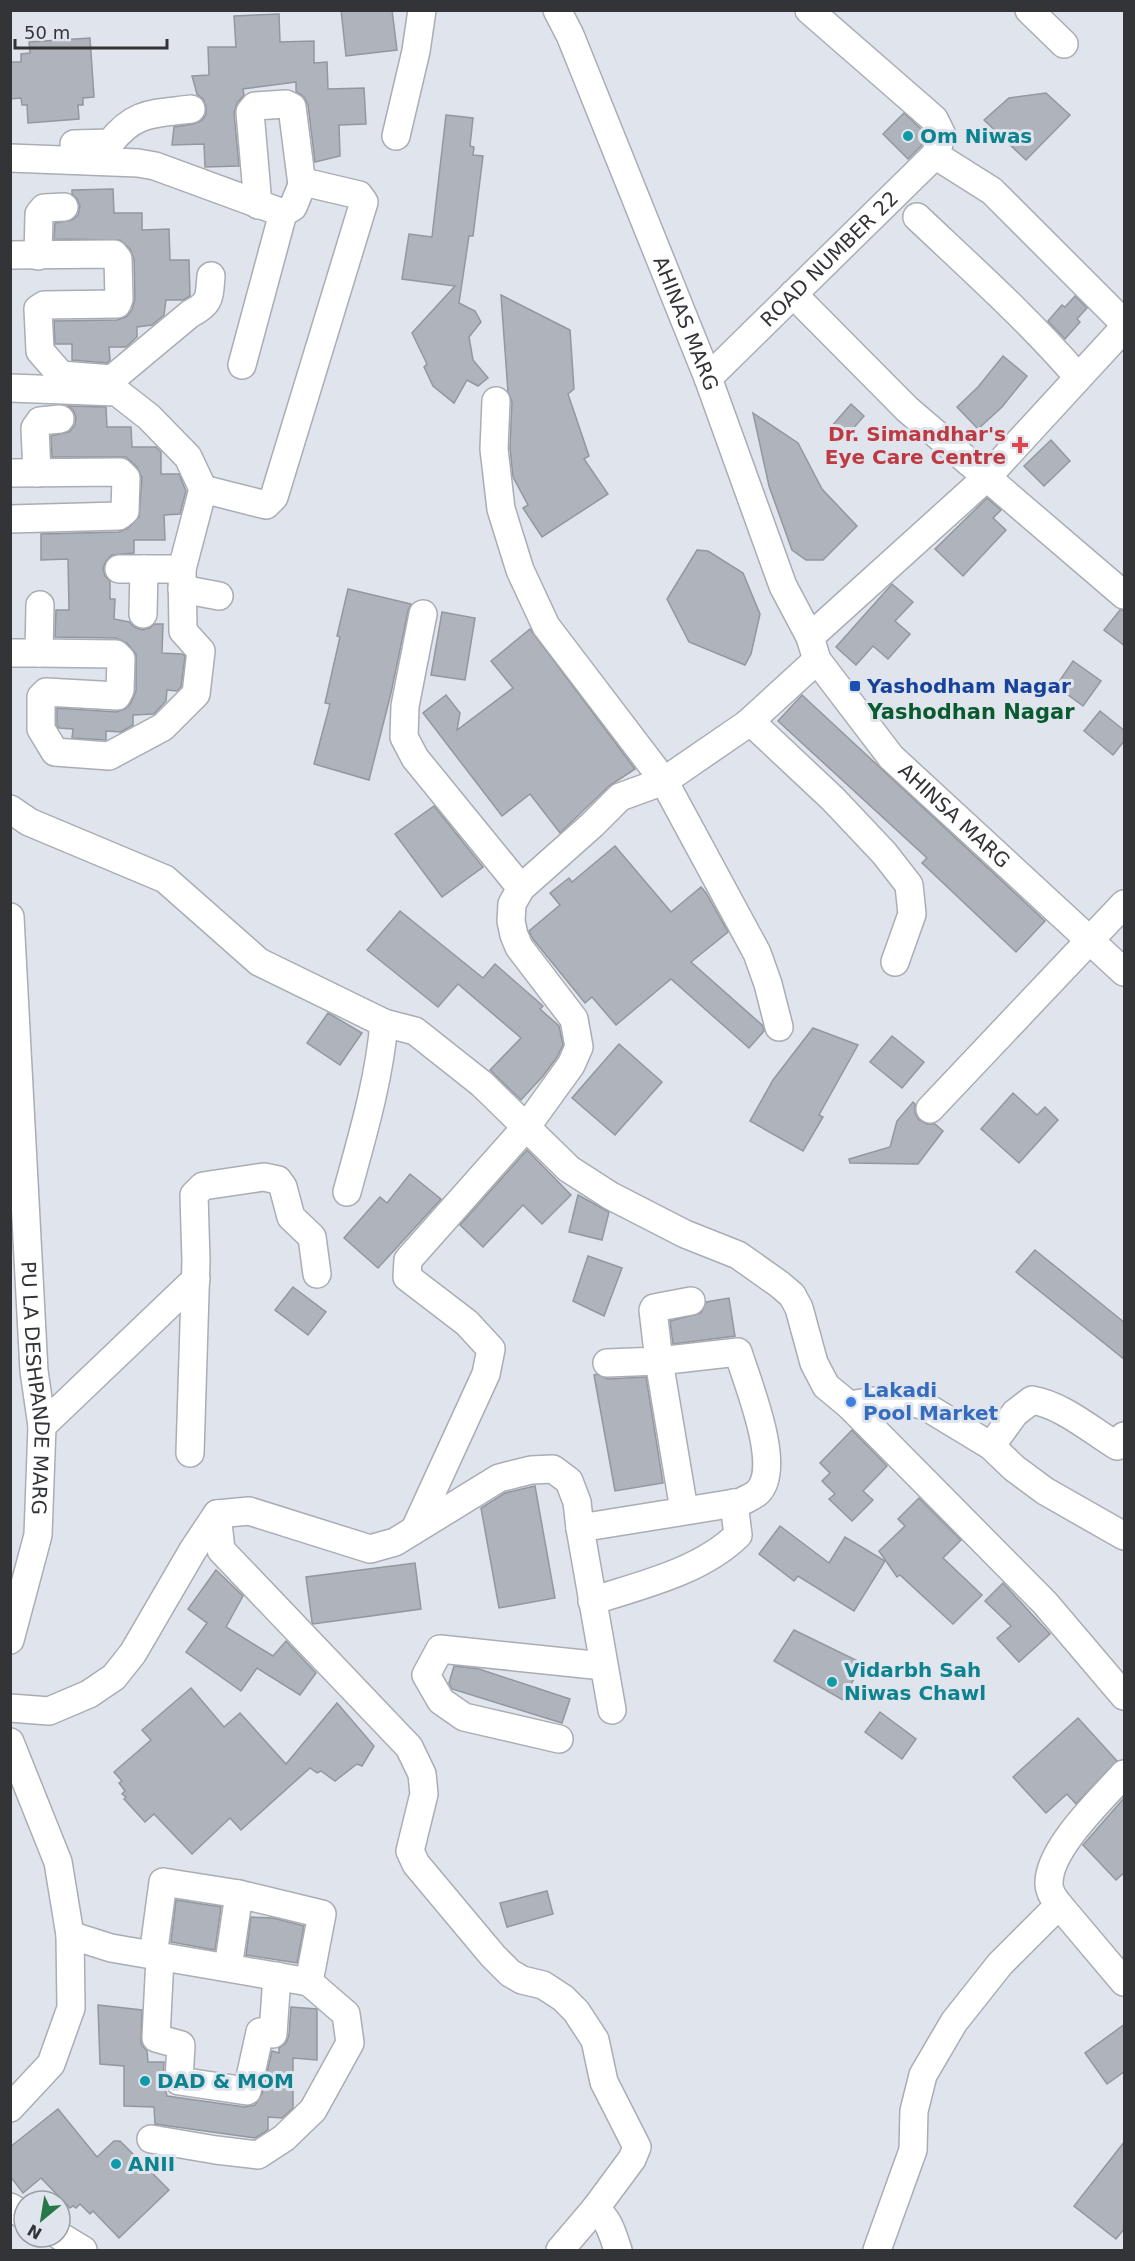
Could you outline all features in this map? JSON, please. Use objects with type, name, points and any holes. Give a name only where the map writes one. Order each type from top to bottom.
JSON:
[{"type":"street","points":[[396,136],[416,51],[422,10]]},
{"type":"street","name":"AHINAS MARG","points":[[557,10],[574,46],[708,378],[783,586],[814,648]]},
{"type":"street","points":[[809,10],[934,119],[938,145],[992,191],[1125,323]]},
{"type":"street","points":[[1029,10],[1064,44]]},
{"type":"street","points":[[10,158],[138,163],[155,166],[270,209],[293,207],[302,185],[292,107],[286,104],[255,106],[250,112],[270,209],[242,365]]},
{"type":"street","points":[[42,160],[44,149],[48,144],[110,143],[122,128],[140,116],[191,109]]},
{"type":"street","points":[[138,163],[140,116]]},
{"type":"street","name":"ROAD NUMBER 22","points":[[708,378],[938,145]]},
{"type":"street","points":[[203,489],[266,505],[274,497],[364,202],[359,195],[308,183],[302,185]]},
{"type":"street","points":[[38,256],[39,214],[44,208],[64,207]]},
{"type":"street","points":[[917,217],[1058,354],[1078,378]]},
{"type":"street","points":[[10,255],[114,254],[118,259],[119,299],[117,304],[44,305],[38,309],[40,351],[61,375],[112,379],[190,314],[203,307],[209,300],[211,276]]},
{"type":"street","points":[[793,294],[907,409],[1125,595]]},
{"type":"street","points":[[416,1529],[486,1374],[491,1348],[467,1323],[407,1277],[408,1260],[527,1126],[571,1065],[579,1047],[574,1019],[519,947],[513,935],[512,904],[521,888],[620,797],[664,781],[747,724],[814,648],[987,477],[1125,328]]},
{"type":"street","points":[[10,388],[117,392],[149,417],[188,457],[203,489],[182,579],[183,631],[201,651],[196,694],[163,727],[109,756],[55,752],[40,729],[41,697],[46,692],[117,696],[120,690],[121,659],[116,654],[10,652]]},
{"type":"street","points":[[496,401],[494,449],[501,508],[520,570],[546,626],[664,781],[757,953],[779,1027]]},
{"type":"street","points":[[37,473],[35,428],[39,421],[60,419]]},
{"type":"street","points":[[10,473],[120,472],[126,478],[125,511],[119,516],[10,519]]},
{"type":"street","points":[[143,614],[131,569],[182,579],[219,596]]},
{"type":"street","points":[[39,653],[40,605]]},
{"type":"street","points":[[423,614],[405,706],[404,737],[416,758],[521,888]]},
{"type":"street","name":"AHINSA MARG","points":[[814,648],[891,757],[1125,972]]},
{"type":"street","points":[[747,724],[752,723],[833,799],[909,885],[912,914],[895,962]]},
{"type":"street","points":[[10,808],[29,822],[165,879],[259,962],[384,1023],[415,1031],[482,1084],[569,1169],[603,1191],[685,1234],[738,1255],[792,1295],[799,1308],[814,1362],[826,1386],[849,1405],[1045,1604],[1125,1696]]},
{"type":"street","points":[[930,1109],[1125,904]]},
{"type":"street","name":"PU LA DESHPANDE MARG","points":[[10,917],[22,1371],[42,1426],[38,1535],[10,1640]]},
{"type":"street","points":[[347,1192],[374,1088],[384,1023]]},
{"type":"street","points":[[190,1453],[196,1279],[194,1195],[203,1186],[264,1177],[278,1180],[284,1187],[291,1217],[312,1237],[317,1274]]},
{"type":"street","points":[[42,1426],[196,1279]]},
{"type":"street","points":[[684,1510],[653,1310],[691,1301]]},
{"type":"street","points":[[579,1528],[741,1502],[758,1492],[766,1477],[768,1462],[765,1440],[738,1352],[607,1363]]},
{"type":"street","points":[[849,1405],[894,1398],[925,1406],[991,1446],[1014,1468],[1045,1491],[1125,1536]]},
{"type":"street","points":[[991,1446],[1015,1413],[1032,1400],[1043,1402],[1061,1411],[1117,1446],[1125,1436]]},
{"type":"street","points":[[216,1514],[249,1511],[370,1549],[395,1542],[500,1478],[531,1470],[553,1469],[569,1481],[577,1502],[579,1528],[612,1710]]},
{"type":"street","points":[[592,1601],[679,1572],[728,1545],[738,1535],[734,1503]]},
{"type":"street","points":[[10,1708],[49,1712],[89,1694],[114,1677],[133,1653],[216,1514]]},
{"type":"street","points":[[216,1514],[220,1550],[409,1748],[422,1774],[424,1794],[410,1851],[416,1864],[510,1973],[522,1980],[543,1985],[562,1998],[576,2011],[595,2040],[604,2082],[637,2147],[632,2159],[595,2209],[560,2250]]},
{"type":"street","points":[[559,1739],[464,1717],[441,1701],[426,1675],[440,1649],[603,1666]]},
{"type":"street","points":[[10,1742],[58,1862],[70,1935],[71,2008],[51,2064],[10,2108]]},
{"type":"street","points":[[1125,1774],[1063,1843],[1051,1866],[1048,1884],[1050,1892],[1059,1905],[1125,1982]]},
{"type":"street","points":[[277,1976],[273,2034],[260,2032],[247,2091],[179,2081],[181,2045],[156,2038],[157,1956],[163,1882],[238,1894],[322,1914],[309,1982]]},
{"type":"street","points":[[228,1968],[238,1894]]},
{"type":"street","points":[[877,2250],[913,2150],[914,2111],[923,2075],[954,2022],[994,1972],[1059,1905]]},
{"type":"street","points":[[70,1935],[111,1948],[309,1982],[346,2014],[350,2043],[313,2110],[284,2138],[258,2155],[151,2139]]},
{"type":"street","points":[[595,2209],[601,2213],[610,2227],[618,2250]]},
{"type":"building","points":[[341,10],[392,10],[397,50],[346,56]]},
{"type":"building","points":[[279,14],[280,42],[314,41],[314,63],[327,62],[328,89],[364,88],[366,124],[339,125],[340,156],[315,162],[308,105],[304,97],[296,91],[296,82],[243,89],[244,95],[237,103],[234,113],[239,166],[205,167],[204,144],[172,145],[174,127],[201,121],[206,115],[206,107],[203,99],[197,94],[192,76],[209,75],[208,47],[236,47],[234,16]]},
{"type":"building","points":[[90,38],[94,97],[83,98],[83,105],[78,105],[79,119],[28,123],[27,105],[22,105],[21,98],[10,99],[10,62],[21,62],[21,54],[30,53],[29,42]]},
{"type":"building","points":[[1046,93],[1070,115],[1026,160],[984,120],[1009,98]]},
{"type":"building","name":"Om Niwas","points":[[904,113],[925,136],[921,146],[908,159],[883,134]]},
{"type":"building","points":[[446,115],[473,118],[470,146],[474,147],[473,155],[483,156],[473,236],[469,236],[459,303],[475,311],[481,322],[469,337],[473,360],[488,378],[478,386],[467,380],[454,403],[433,386],[424,367],[427,364],[412,333],[455,286],[402,279],[409,234],[432,237]]},
{"type":"building","points":[[113,189],[114,213],[142,213],[142,230],[169,229],[170,260],[189,260],[190,296],[183,300],[166,300],[164,315],[152,325],[137,327],[137,337],[126,347],[109,347],[110,360],[107,363],[72,360],[72,344],[55,344],[54,321],[117,320],[126,317],[132,310],[135,299],[134,259],[130,249],[120,240],[54,239],[55,223],[72,220],[78,215],[80,206],[72,190]]},
{"type":"building","points":[[501,295],[570,330],[574,389],[568,394],[589,456],[584,459],[608,494],[542,537],[523,508],[528,505],[513,477],[510,448],[512,402],[508,392]]},
{"type":"building","points":[[1075,296],[1087,308],[1077,319],[1080,322],[1065,339],[1048,321],[1062,305],[1065,307]]},
{"type":"building","points":[[1003,356],[1027,376],[1002,407],[978,429],[957,407],[978,387]]},
{"type":"building","points":[[851,404],[864,416],[844,439],[831,427]]},
{"type":"building","points":[[68,406],[106,407],[107,427],[131,427],[132,447],[156,447],[161,452],[161,474],[179,474],[186,491],[180,514],[164,515],[165,540],[134,540],[134,553],[112,555],[103,568],[105,576],[110,581],[110,599],[115,599],[114,619],[129,622],[142,630],[154,624],[163,624],[162,653],[185,656],[181,687],[177,691],[167,690],[166,701],[154,714],[133,715],[133,725],[121,732],[106,731],[106,740],[72,738],[73,729],[59,728],[57,725],[57,708],[116,712],[125,709],[131,703],[136,691],[136,654],[127,643],[116,638],[55,637],[56,610],[69,610],[68,559],[41,560],[41,534],[119,532],[128,528],[139,517],[142,478],[137,467],[126,457],[52,457],[51,436],[69,432],[75,425],[76,417]]},
{"type":"building","points":[[753,413],[798,443],[822,489],[857,526],[823,560],[806,560],[792,550],[769,486]]},
{"type":"building","points":[[1051,440],[1070,461],[1044,486],[1024,466]]},
{"type":"building","points":[[987,498],[1001,510],[993,518],[1006,530],[963,576],[935,549]]},
{"type":"building","points":[[697,550],[708,551],[743,573],[760,614],[751,654],[745,665],[689,642],[667,599]]},
{"type":"building","points":[[892,584],[913,602],[895,621],[910,634],[888,659],[873,646],[856,665],[836,647]]},
{"type":"building","points":[[348,589],[411,604],[369,780],[314,764],[330,704],[325,703]]},
{"type":"building","points":[[1120,610],[1125,610],[1125,646],[1104,630]]},
{"type":"building","points":[[442,612],[475,618],[465,680],[431,675]]},
{"type":"building","points":[[530,629],[635,769],[609,786],[560,833],[530,794],[502,816],[423,713],[446,695],[460,713],[457,730],[513,688],[491,661]]},
{"type":"building","points":[[1073,661],[1101,681],[1083,706],[1056,686]]},
{"type":"building","points":[[802,695],[1045,921],[1016,952],[922,863],[927,858],[778,721]]},
{"type":"building","points":[[1100,711],[1125,731],[1125,740],[1113,755],[1084,731]]},
{"type":"building","points":[[434,806],[483,867],[442,897],[395,834]]},
{"type":"building","points":[[615,846],[671,912],[701,887],[706,893],[728,932],[691,962],[762,1025],[764,1031],[749,1048],[671,979],[616,1025],[592,997],[585,1003],[533,939],[529,931],[560,905],[550,893],[569,878],[572,882]]},
{"type":"building","points":[[400,911],[483,978],[495,964],[543,1006],[540,1009],[559,1026],[563,1045],[557,1057],[521,1100],[490,1070],[521,1038],[458,984],[438,1007],[367,950]]},
{"type":"building","points":[[328,1013],[362,1033],[340,1065],[307,1043]]},
{"type":"building","points":[[813,1028],[858,1045],[819,1115],[823,1117],[803,1151],[750,1121],[773,1080]]},
{"type":"building","points":[[892,1036],[924,1062],[902,1088],[870,1062]]},
{"type":"building","points":[[619,1044],[662,1082],[615,1135],[572,1098]]},
{"type":"building","points":[[1013,1093],[1037,1115],[1045,1107],[1058,1120],[1019,1163],[981,1129]]},
{"type":"building","points":[[913,1102],[919,1120],[927,1124],[935,1124],[943,1131],[918,1164],[850,1163],[849,1159],[890,1147],[897,1121]]},
{"type":"building","points":[[527,1150],[571,1195],[542,1224],[523,1205],[483,1247],[460,1225]]},
{"type":"building","points":[[410,1174],[441,1199],[378,1268],[344,1238],[380,1197],[387,1203]]},
{"type":"building","points":[[578,1195],[609,1212],[602,1240],[569,1232]]},
{"type":"building","points":[[1035,1250],[1125,1323],[1125,1360],[1016,1272]]},
{"type":"building","points":[[588,1256],[622,1268],[604,1316],[573,1301]]},
{"type":"building","points":[[293,1287],[326,1312],[308,1335],[275,1310]]},
{"type":"building","points":[[729,1298],[735,1336],[673,1344],[670,1321],[701,1313],[706,1302]]},
{"type":"building","points":[[594,1375],[608,1379],[646,1377],[663,1483],[615,1491]]},
{"type":"building","points":[[852,1430],[887,1466],[863,1491],[873,1500],[852,1521],[829,1499],[835,1494],[822,1481],[830,1473],[820,1463]]},
{"type":"building","points":[[535,1486],[555,1598],[499,1608],[481,1508],[505,1493]]},
{"type":"building","points":[[919,1498],[961,1540],[943,1558],[982,1595],[953,1624],[900,1575],[897,1577],[879,1551],[905,1526],[898,1519]]},
{"type":"building","points":[[780,1526],[829,1563],[845,1537],[885,1561],[854,1611],[798,1576],[794,1581],[759,1554]]},
{"type":"building","points":[[415,1563],[421,1609],[313,1624],[306,1577]]},
{"type":"building","points":[[216,1570],[243,1596],[226,1627],[273,1656],[286,1641],[316,1673],[300,1695],[257,1668],[241,1691],[186,1652],[207,1623],[188,1609]]},
{"type":"building","points":[[1003,1583],[1050,1634],[1019,1662],[997,1638],[1011,1626],[985,1601]]},
{"type":"building","name":"Vidarbh Sah Niwas Chawl","points":[[794,1630],[862,1663],[843,1700],[774,1661]]},
{"type":"building","points":[[454,1666],[479,1669],[570,1699],[562,1723],[452,1689],[449,1683]]},
{"type":"building","points":[[191,1688],[224,1727],[240,1713],[286,1764],[337,1703],[374,1746],[362,1766],[357,1764],[335,1781],[321,1771],[317,1773],[310,1768],[241,1830],[230,1818],[192,1854],[154,1814],[145,1822],[124,1799],[126,1797],[122,1794],[125,1791],[119,1783],[122,1781],[114,1772],[151,1740],[142,1730]]},
{"type":"building","points":[[880,1712],[916,1739],[902,1759],[865,1732]]},
{"type":"building","points":[[1078,1718],[1117,1761],[1076,1804],[1067,1794],[1046,1813],[1013,1777]]},
{"type":"building","points":[[1125,1797],[1125,1872],[1116,1880],[1083,1845]]},
{"type":"building","points":[[547,1891],[553,1914],[507,1927],[500,1903]]},
{"type":"building","points":[[176,1900],[221,1907],[215,1950],[171,1942]]},
{"type":"building","points":[[251,1917],[273,1918],[304,1926],[297,1963],[246,1955]]},
{"type":"building","name":"DAD & MOM","points":[[98,2005],[142,2010],[141,2044],[147,2051],[148,2062],[164,2062],[163,2081],[167,2096],[245,2107],[255,2105],[262,2094],[272,2051],[279,2053],[279,2048],[286,2043],[289,2035],[291,2007],[317,2009],[317,2060],[293,2058],[293,2108],[282,2118],[268,2117],[268,2130],[255,2138],[155,2124],[154,2107],[124,2106],[124,2066],[100,2064]]},
{"type":"building","points":[[1125,2024],[1125,2071],[1107,2084],[1085,2053]]},
{"type":"building","points":[[58,2109],[97,2157],[114,2141],[120,2141],[169,2190],[119,2238],[93,2211],[90,2214],[80,2204],[76,2208],[72,2207],[72,2189],[52,2189],[41,2178],[28,2189],[20,2189],[10,2176],[10,2147]]},
{"type":"building","points":[[1125,2141],[1125,2228],[1116,2239],[1074,2206]]},
{"type":"place","name":"Om Niwas","points":[[908,136]]},
{"type":"place","name":"Dr. Simandhar's Eye Care Centre","points":[[1020,445]]},
{"type":"place","name":"Yashodham Nagar","points":[[855,686]]},
{"type":"place","name":"Lakadi Pool Market","points":[[851,1402]]},
{"type":"place","name":"Vidarbh Sah Niwas Chawl","points":[[832,1682]]},
{"type":"place","name":"DAD & MOM","points":[[145,2081]]},
{"type":"place","name":"ANII","points":[[116,2164]]},
{"type":"district","name":"Yashodhan Nagar","points":[[971,712]]}]
